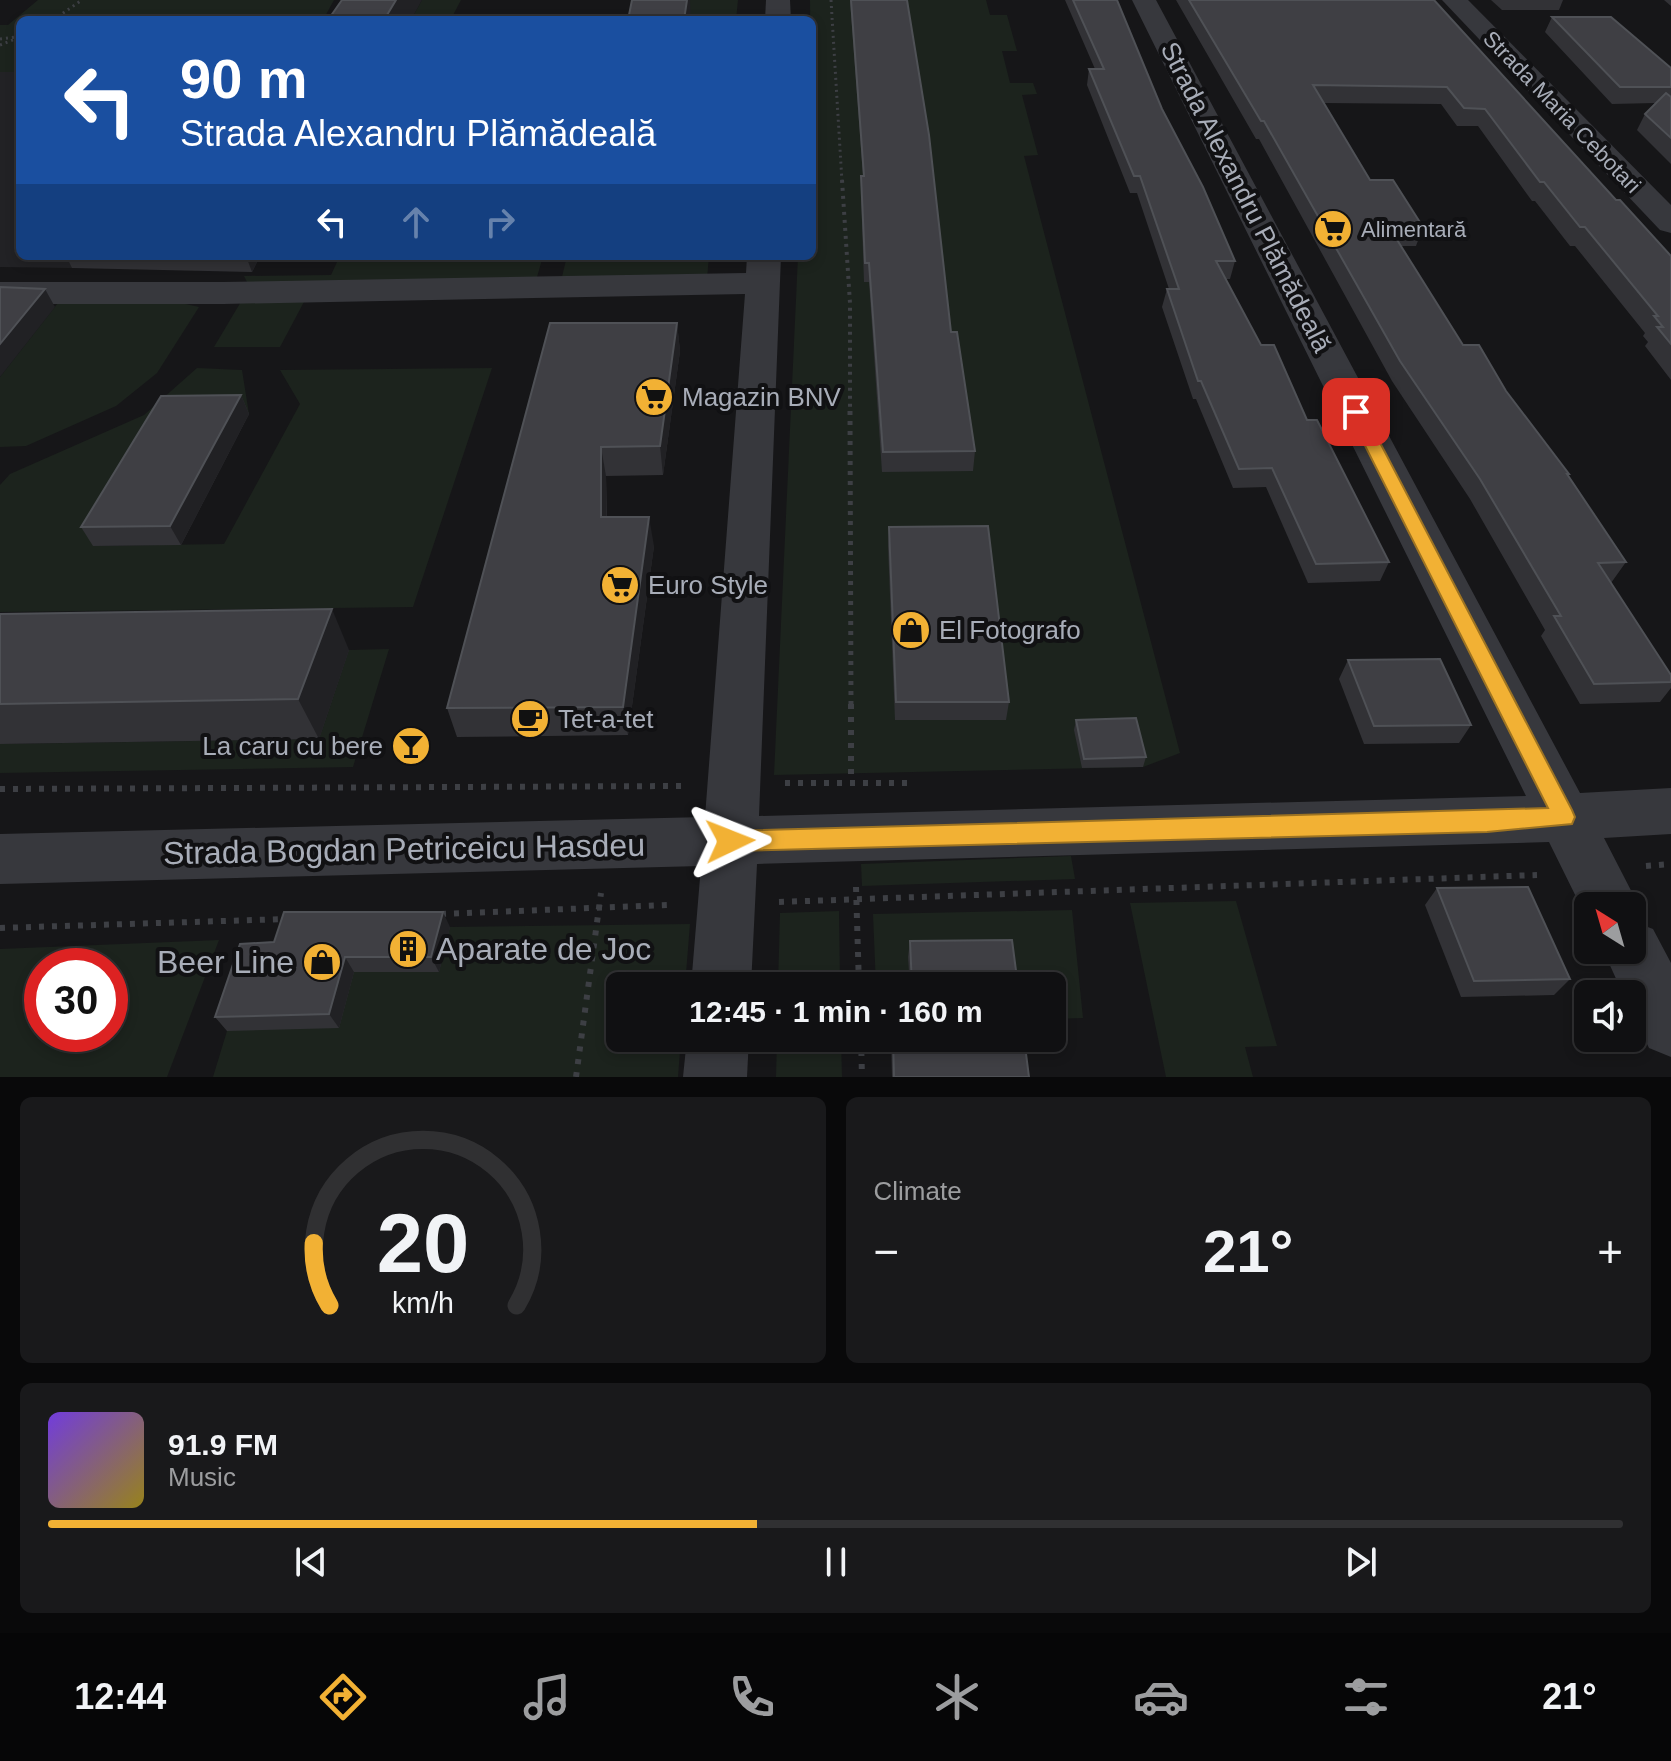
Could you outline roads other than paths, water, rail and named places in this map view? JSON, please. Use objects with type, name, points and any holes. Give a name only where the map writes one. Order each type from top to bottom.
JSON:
[{"type":"street","name":"Strada Alexandru Plămădeală","points":[[1144,0],[1603,892]]},
{"type":"street","name":"Strada Maria Cebotari","points":[[1454,0],[1671,223]]},
{"type":"street","points":[[0,293],[223,293],[763,270],[745,624],[722,972]]},
{"type":"street","name":"Strada Bogdan Petriceicu Hasdeu","points":[[0,859],[1487,822],[1671,811]]},
{"type":"street","points":[[1640,964],[1671,1026]]},
{"type":"street","points":[[715,1077],[717,1052]]},
{"type":"place","name":"Alimentară","points":[[1333,229]]},
{"type":"place","name":"Magazin BNV","points":[[654,397]]},
{"type":"place","name":"Euro Style","points":[[620,585]]},
{"type":"place","name":"El Fotografo","points":[[911,630]]},
{"type":"place","name":"Tet-a-tet","points":[[530,719]]},
{"type":"place","name":"La caru cu bere","points":[[411,746]]},
{"type":"place","name":"Aparate de Joc","points":[[408,949]]},
{"type":"place","name":"Beer Line","points":[[322,962]]}]
